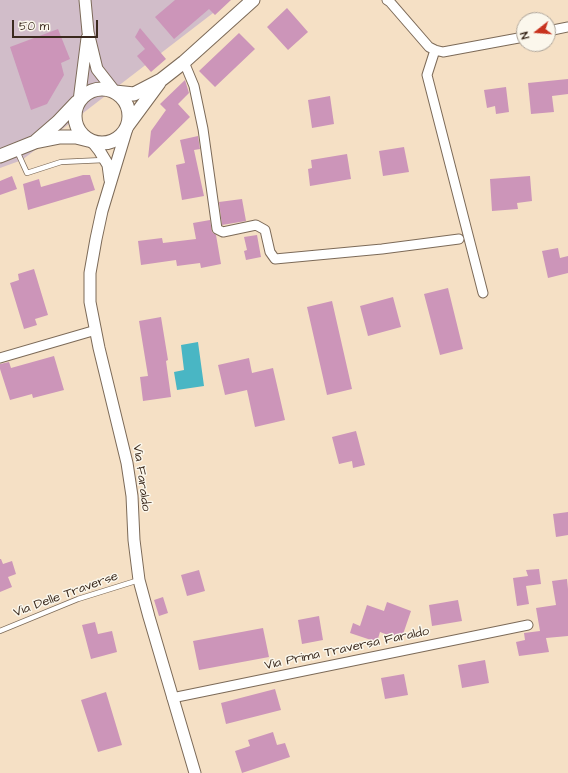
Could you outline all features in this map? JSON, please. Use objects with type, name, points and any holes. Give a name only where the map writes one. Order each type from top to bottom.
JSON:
[{"type":"main road","points":[[34,142],[58,122],[88,92],[96,89],[105,89],[115,92],[134,94],[161,80],[184,62],[253,0]]},
{"type":"main road","points":[[0,156],[34,142],[60,137],[76,137],[102,143],[113,141],[123,134],[161,80]]},
{"type":"main road","points":[[115,92],[124,100],[128,108],[128,125]]},
{"type":"main road","points":[[79,101],[75,110],[76,123],[82,135],[92,141]]},
{"type":"street","points":[[85,0],[88,32],[98,69],[115,92]]},
{"type":"street","points":[[387,0],[429,47],[435,50],[443,52],[516,38]]},
{"type":"street","points":[[556,30],[568,27]]},
{"type":"street","points":[[79,101],[88,32]]},
{"type":"street","points":[[435,50],[427,75],[483,293]]},
{"type":"street","points":[[184,62],[194,86],[203,129],[217,229],[223,232],[256,225],[265,230],[270,252],[275,259],[382,249],[459,239]]},
{"type":"street","name":"Via Faraldo","points":[[128,125],[102,211],[90,273],[90,302],[127,463],[132,496],[134,540],[139,580],[148,617],[195,773]]},
{"type":"street","points":[[92,141],[108,165],[111,184]]},
{"type":"street","points":[[0,358],[96,330]]},
{"type":"street","name":"Via Prima Traversa Faraldo","points":[[172,698],[528,626]]},
{"type":"lane","points":[[16,150],[27,173],[61,162],[105,160]]},
{"type":"lane","name":"Via Delle Traverse","points":[[0,631],[78,599],[139,580]]},
{"type":"shaded area","points":[[0,0],[230,0],[22,160],[0,168]]},
{"type":"water","points":[[198,342],[204,386],[177,390],[174,372],[184,370],[181,345]]},
{"type":"building","points":[[175,0],[231,0],[215,15],[209,9],[174,39],[155,17]]},
{"type":"building","points":[[287,8],[308,32],[288,50],[267,27]]},
{"type":"building","points":[[140,28],[166,59],[151,72],[137,56],[145,49],[135,37]]},
{"type":"building","points":[[58,29],[70,59],[61,63],[64,75],[47,104],[31,110],[10,47]]},
{"type":"building","points":[[239,33],[255,49],[215,87],[199,71]]},
{"type":"building","points":[[568,79],[568,94],[552,96],[554,112],[531,114],[528,83]]},
{"type":"building","points":[[185,80],[189,93],[178,104],[190,117],[148,158],[151,131],[166,110],[160,104]]},
{"type":"building","points":[[506,87],[509,112],[496,114],[495,106],[487,108],[484,90]]},
{"type":"building","points":[[330,96],[334,124],[312,128],[308,100]]},
{"type":"building","points":[[198,136],[200,149],[194,150],[204,196],[182,200],[176,165],[185,163],[180,140]]},
{"type":"building","points":[[404,147],[409,172],[383,176],[379,151]]},
{"type":"building","points":[[347,154],[351,179],[310,186],[308,169],[312,168],[311,160]]},
{"type":"building","points":[[83,175],[90,175],[95,190],[28,210],[23,184],[39,179],[41,187]]},
{"type":"building","points":[[12,176],[17,189],[0,195],[0,181]]},
{"type":"building","points":[[530,176],[532,201],[517,203],[518,209],[492,211],[490,179]]},
{"type":"building","points":[[242,199],[246,221],[222,225],[219,202]]},
{"type":"building","points":[[210,220],[212,232],[216,235],[221,264],[201,268],[200,263],[177,266],[176,260],[141,265],[138,241],[162,238],[163,243],[196,239],[193,223]]},
{"type":"building","points":[[257,235],[261,257],[246,260],[244,251],[247,250],[244,237]]},
{"type":"building","points":[[558,248],[560,258],[568,256],[568,273],[548,278],[542,251]]},
{"type":"building","points":[[34,269],[48,315],[35,319],[37,325],[24,329],[10,283],[19,280],[18,274]]},
{"type":"building","points":[[448,288],[463,349],[440,355],[424,294]]},
{"type":"building","points":[[393,297],[401,327],[368,336],[360,306]]},
{"type":"building","points":[[332,301],[352,389],[327,395],[307,307]]},
{"type":"building","points":[[161,317],[168,360],[166,361],[171,397],[143,401],[140,377],[148,376],[139,321]]},
{"type":"building","points":[[54,356],[64,390],[33,398],[32,394],[10,400],[0,369],[0,364],[9,362],[11,368]]},
{"type":"building","points":[[249,358],[252,373],[273,368],[285,420],[255,427],[247,390],[225,395],[218,365]]},
{"type":"building","points":[[356,431],[365,465],[353,468],[352,461],[339,464],[332,437]]},
{"type":"building","points":[[568,512],[568,535],[556,537],[553,514]]},
{"type":"building","points":[[0,559],[3,564],[12,561],[16,574],[8,577],[12,587],[0,592]]},
{"type":"building","points":[[539,569],[541,584],[526,586],[529,604],[517,606],[513,578],[528,576],[526,570]]},
{"type":"building","points":[[199,570],[205,591],[187,596],[181,575]]},
{"type":"building","points":[[567,579],[568,636],[546,638],[549,652],[519,656],[516,642],[525,640],[524,633],[540,631],[536,608],[556,605],[552,581]]},
{"type":"building","points":[[163,597],[168,613],[159,616],[154,600]]},
{"type":"building","points":[[458,600],[462,621],[432,626],[429,605]]},
{"type":"building","points":[[387,602],[411,611],[401,640],[380,632],[377,642],[350,633],[353,623],[360,626],[367,605],[384,611]]},
{"type":"building","points":[[319,616],[323,640],[302,644],[298,620]]},
{"type":"building","points":[[95,622],[98,634],[112,631],[117,652],[91,659],[82,625]]},
{"type":"building","points":[[263,628],[269,657],[199,670],[193,641]]},
{"type":"building","points":[[485,660],[489,683],[462,688],[458,665]]},
{"type":"building","points":[[404,674],[408,695],[385,699],[381,678]]},
{"type":"building","points":[[275,689],[281,710],[226,724],[221,703]]},
{"type":"building","points":[[106,692],[122,745],[98,752],[81,700]]},
{"type":"building","points":[[273,732],[277,745],[285,743],[290,757],[242,773],[235,751],[250,746],[248,740]]}]
